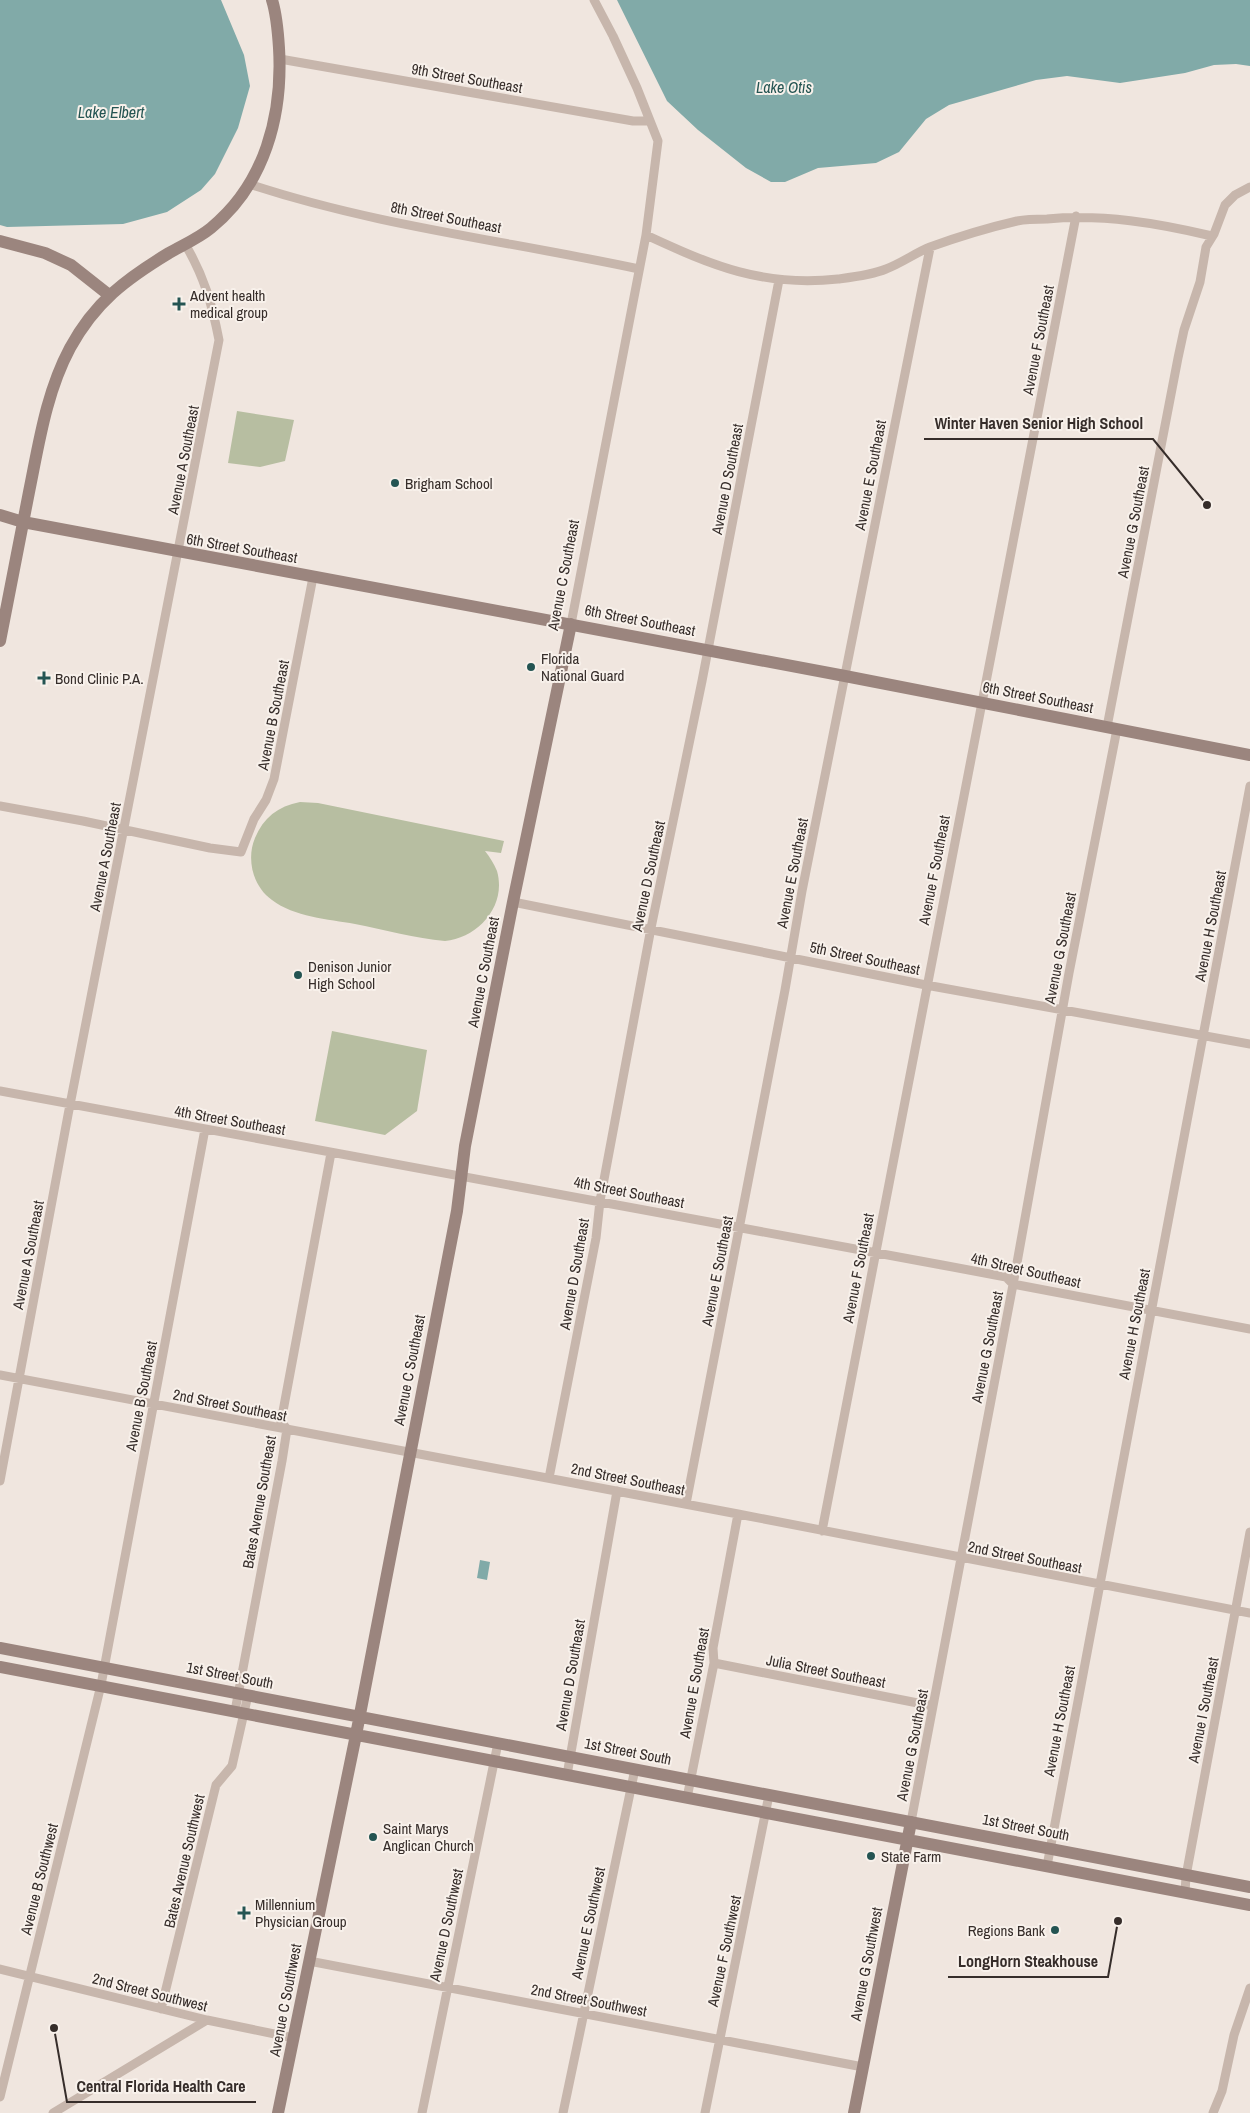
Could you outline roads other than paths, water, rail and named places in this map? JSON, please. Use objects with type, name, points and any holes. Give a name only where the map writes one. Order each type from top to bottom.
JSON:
[{"type":"main road","points":[[0,640],[44,413],[60,369],[81,330],[108,295],[135,274],[210,229],[224,216],[238,202],[265,154],[276,116],[281,83],[278,24],[272,0]]},
{"type":"main road","points":[[0,241],[45,253],[71,265],[108,295]]},
{"type":"main road","name":"6th Street Southeast","points":[[0,515],[23,522],[179,553],[571,624],[1250,755]]},
{"type":"main road","name":"Avenue C Southeast","points":[[359,1717],[457,1211],[465,1146],[513,902],[571,624]]},
{"type":"main road","name":"1st Street South","points":[[0,1648],[1250,1887]]},
{"type":"main road","points":[[0,1667],[1250,1905]]},
{"type":"main road","name":"Avenue C Southwest","points":[[278,2113],[359,1717]]},
{"type":"main road","name":"Avenue G Southwest","points":[[854,2113],[911,1822]]},
{"type":"street","name":"Avenue C Southeast","points":[[571,624],[640,269],[658,141],[629,70],[594,0]]},
{"type":"street","name":"9th Street Southeast","points":[[280,59],[624,120],[650,121]]},
{"type":"street","name":"8th Street Southeast","points":[[249,184],[288,197],[357,215],[640,269]]},
{"type":"street","name":"Avenue G Southeast","points":[[911,1822],[1063,1010],[1178,358],[1184,330],[1200,282],[1206,247],[1225,205],[1235,195],[1250,187]]},
{"type":"street","points":[[646,235],[720,267],[779,280],[808,282],[850,278],[886,270],[930,248],[1018,221],[1076,216],[1124,219],[1212,236]]},
{"type":"street","name":"Avenue F Southeast","points":[[822,1531],[1076,216]]},
{"type":"street","name":"Avenue A Southeast","points":[[0,1480],[219,340],[206,287],[196,261],[185,244]]},
{"type":"street","name":"Avenue E Southeast","points":[[686,1504],[786,990],[790,957],[930,248]]},
{"type":"street","name":"Avenue D Southeast","points":[[549,1478],[596,1238],[600,1201],[651,928],[708,650],[779,280]]},
{"type":"street","name":"Avenue B Southeast","points":[[125,829],[210,848],[241,852],[254,820],[266,800],[274,780],[313,577]]},
{"type":"street","name":"Avenue H Southeast","points":[[1047,1866],[1151,1310],[1207,1036],[1250,786]]},
{"type":"street","points":[[0,806],[125,829]]},
{"type":"street","name":"5th Street Southeast","points":[[513,902],[651,928],[926,985],[1250,1044]]},
{"type":"street","name":"4th Street Southeast","points":[[0,1091],[739,1226],[1006,1277],[1013,1284],[1250,1329]]},
{"type":"street","name":"Avenue B Southeast","points":[[104,1668],[205,1129]]},
{"type":"street","name":"Bates Avenue Southeast","points":[[240,1712],[287,1429],[281,1422],[332,1152]]},
{"type":"street","name":"2nd Street Southeast","points":[[0,1375],[686,1504],[1250,1614]]},
{"type":"street","name":"Avenue D Southeast","points":[[567,1775],[618,1491]]},
{"type":"street","name":"Avenue E Southeast","points":[[687,1798],[714,1663],[713,1648],[738,1514]]},
{"type":"street","name":"Avenue I Southeast","points":[[1184,1893],[1250,1532]]},
{"type":"street","name":"Julia Street Southeast","points":[[714,1663],[933,1706]]},
{"type":"street","name":"Avenue B Southwest","points":[[0,2097],[104,1668]]},
{"type":"street","name":"Bates Avenue Southwest","points":[[161,2009],[216,1785],[232,1766],[240,1712]]},
{"type":"street","name":"Avenue D Southwest","points":[[422,2113],[498,1743]]},
{"type":"street","name":"Avenue E Southwest","points":[[563,2113],[635,1769]]},
{"type":"street","name":"Avenue F Southwest","points":[[705,2113],[769,1795]]},
{"type":"street","name":"2nd Street Southwest","points":[[309,1961],[863,2067]]},
{"type":"street","name":"2nd Street Southwest","points":[[0,1969],[161,2009],[294,2038]]},
{"type":"street","points":[[1213,2113],[1222,2091],[1234,2035],[1250,1988]]},
{"type":"street","points":[[53,2113],[208,2020]]},
{"type":"water","name":"Lake Elbert","points":[[0,0],[221,0],[244,55],[250,86],[238,128],[215,174],[201,190],[167,212],[123,224],[7,227],[0,225]]},
{"type":"water","name":"Lake Otis","points":[[617,0],[1250,0],[1250,66],[1236,64],[1214,65],[1185,73],[1120,83],[1067,76],[1036,80],[949,105],[926,119],[899,152],[876,163],[818,168],[785,182],[771,182],[746,168],[698,130],[667,101]]},
{"type":"water","points":[[480,1560],[490,1562],[487,1580],[477,1578]]},
{"type":"place","name":"Advent health medical group","points":[[179,304]]},
{"type":"place","name":"Brigham School","points":[[395,483]]},
{"type":"place","name":"Winter Haven Senior High School","points":[[1207,505]]},
{"type":"place","name":"Florida National Guard","points":[[531,667]]},
{"type":"place","name":"Bond Clinic P.A.","points":[[44,678]]},
{"type":"place","name":"Denison Junior High School","points":[[298,975]]},
{"type":"place","name":"Saint Marys Anglican Church","points":[[373,1837]]},
{"type":"place","name":"State Farm","points":[[871,1856]]},
{"type":"place","name":"Millennium Physician Group","points":[[244,1913]]},
{"type":"place","name":"LongHorn Steakhouse","points":[[1118,1921]]},
{"type":"place","name":"Regions Bank","points":[[1055,1930]]},
{"type":"place","name":"Central Florida Health Care","points":[[54,2028]]}]
